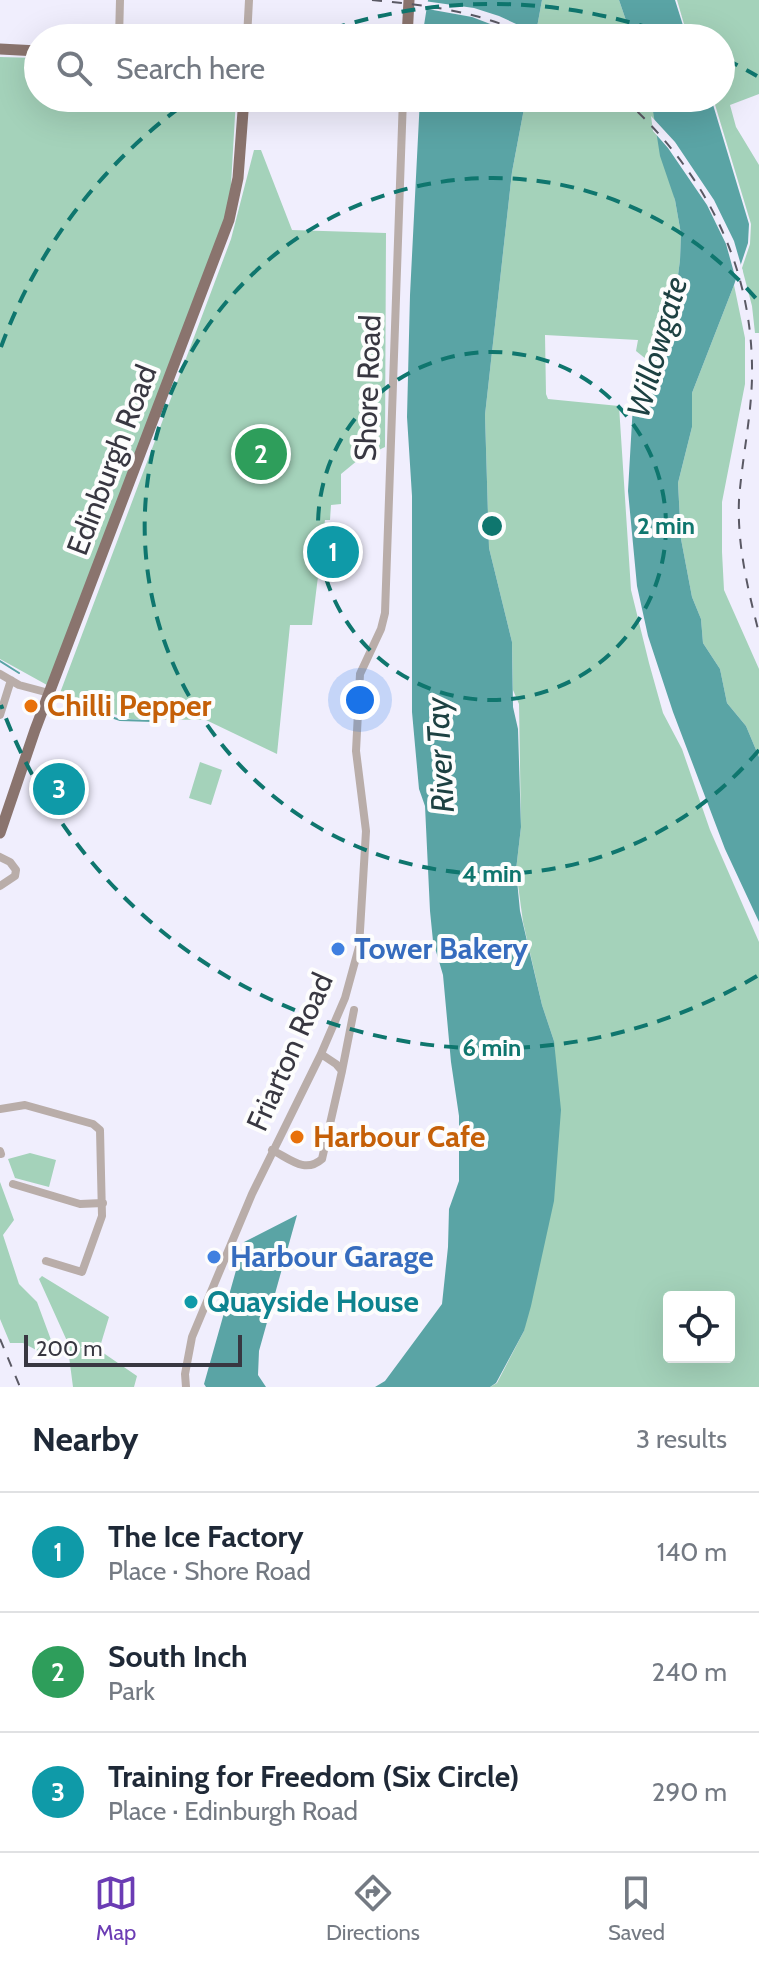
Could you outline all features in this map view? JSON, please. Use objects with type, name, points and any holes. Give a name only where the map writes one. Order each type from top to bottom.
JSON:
[{"type":"main road","points":[[408,24],[409,0]]},
{"type":"main road","points":[[0,49],[24,50]]},
{"type":"main road","name":"Edinburgh Road","points":[[0,833],[49,693],[229,220],[238,178],[243,112]]},
{"type":"street","points":[[119,24],[120,0]]},
{"type":"street","points":[[248,24],[249,0]]},
{"type":"street","name":"Shore Road","points":[[360,674],[385,613],[403,112]]},
{"type":"street","points":[[0,674],[49,693]]},
{"type":"street","name":"Friarton Road","points":[[186,1387],[185,1374],[192,1337],[272,1150],[321,1054],[345,998],[359,947],[366,831],[356,751],[360,674]]},
{"type":"street","points":[[0,715],[11,680]]},
{"type":"street","points":[[0,857],[10,862],[16,870],[15,876],[0,886]]},
{"type":"street","points":[[272,1150],[306,1167],[314,1166],[322,1159],[354,1010]]},
{"type":"street","points":[[321,1054],[342,1071]]},
{"type":"street","points":[[0,1109],[25,1105],[93,1124],[100,1130],[102,1216],[82,1272],[46,1261]]},
{"type":"street","points":[[13,1184],[80,1204],[103,1203]]},
{"type":"shaded area","points":[[542,0],[619,0],[627,24],[538,24]]},
{"type":"shaded area","points":[[677,0],[759,0],[759,94],[735,103],[735,24],[684,24]]},
{"type":"shaded area","points":[[0,57],[24,58],[24,112],[235,112],[229,220],[47,685],[0,659]]},
{"type":"shaded area","points":[[523,112],[654,112],[681,234],[676,291],[646,359],[636,351],[638,340],[545,335],[546,394],[548,399],[619,406],[631,590],[649,663],[663,713],[682,749],[710,830],[759,942],[759,1387],[490,1387],[497,1383],[524,1331],[554,1041],[542,1005],[523,922],[516,870],[521,827],[519,704],[513,690],[512,642],[489,548],[485,415],[512,172]]},
{"type":"shaded area","points":[[717,112],[732,112],[736,127],[759,165],[759,333],[755,333],[742,268],[750,244],[751,224]]},
{"type":"shaded area","points":[[254,150],[261,150],[292,230],[386,233],[385,447],[358,460],[341,474],[341,504],[331,505],[330,520],[325,520],[312,625],[290,625],[277,754],[206,720],[131,719],[93,708],[60,693],[231,239]]},
{"type":"shaded area","points":[[734,285],[745,338],[745,384],[722,502],[724,590],[759,669],[759,757],[746,726],[727,703],[720,669],[703,643],[701,619],[692,597],[681,539],[678,483],[692,427],[692,393]]},
{"type":"shaded area","points":[[200,762],[222,770],[211,805],[189,798]]},
{"type":"shaded area","points":[[30,1153],[56,1160],[49,1187],[15,1178],[8,1159]]},
{"type":"shaded area","points":[[0,1182],[14,1220],[3,1235],[19,1284],[37,1302],[54,1348],[40,1352],[23,1343],[10,1343],[0,1319]]},
{"type":"shaded area","points":[[42,1276],[109,1317],[99,1350],[137,1376],[134,1387],[73,1387],[67,1341],[39,1279]]},
{"type":"water","points":[[428,0],[542,0],[538,24],[424,24]]},
{"type":"water","points":[[619,0],[675,0],[683,24],[627,24]]},
{"type":"water","name":"River Tay","points":[[419,112],[523,112],[512,172],[485,415],[489,548],[512,642],[521,827],[516,870],[520,911],[542,1005],[554,1041],[561,1110],[554,1201],[531,1306],[524,1331],[496,1383],[490,1387],[375,1387],[385,1381],[442,1304],[449,1209],[459,1181],[459,1116],[443,975],[433,941],[425,806],[419,789],[412,712],[412,496],[407,417]]},
{"type":"water","name":"Willowgate","points":[[653,112],[715,112],[749,224],[748,243],[734,285],[692,393],[692,427],[678,483],[681,539],[692,597],[701,619],[703,643],[720,669],[727,703],[746,726],[759,757],[759,922],[725,849],[673,712],[648,636],[637,586],[628,491],[633,404],[646,359],[676,291],[680,260],[681,234],[675,200],[660,156]]},
{"type":"water","points":[[297,1215],[259,1351],[258,1375],[266,1387],[206,1387],[204,1384],[244,1242]]},
{"type":"pier","points":[[424,1],[474,8],[516,24],[490,24],[472,17],[422,8]]},
{"type":"pier","points":[[651,116],[675,142],[714,200],[734,241],[743,272],[738,287],[726,244],[707,205],[653,131]]},
{"type":"waterway","points":[[0,661],[19,673]]},
{"type":"waterway","points":[[57,698],[120,720],[153,721]]},
{"type":"railway","points":[[372,0],[455,11],[501,24]]},
{"type":"railway","points":[[637,112],[678,157],[700,190],[734,260],[744,297],[752,378],[739,517],[744,567],[759,633]]},
{"type":"railway","points":[[0,1339],[20,1387]]},
{"type":"place","name":"South Inch","points":[[261,454]]},
{"type":"place","name":"The Ice Factory","points":[[333,552]]},
{"type":"place","name":"Chilli Pepper","points":[[31,706]]},
{"type":"place","name":"Training for Freedom (Six Circle)","points":[[59,789]]},
{"type":"place","name":"Tower Bakery","points":[[338,949]]},
{"type":"place","name":"Harbour Cafe","points":[[297,1137]]},
{"type":"place","name":"Harbour Garage","points":[[214,1257]]},
{"type":"place","name":"Quayside House","points":[[191,1302]]}]
